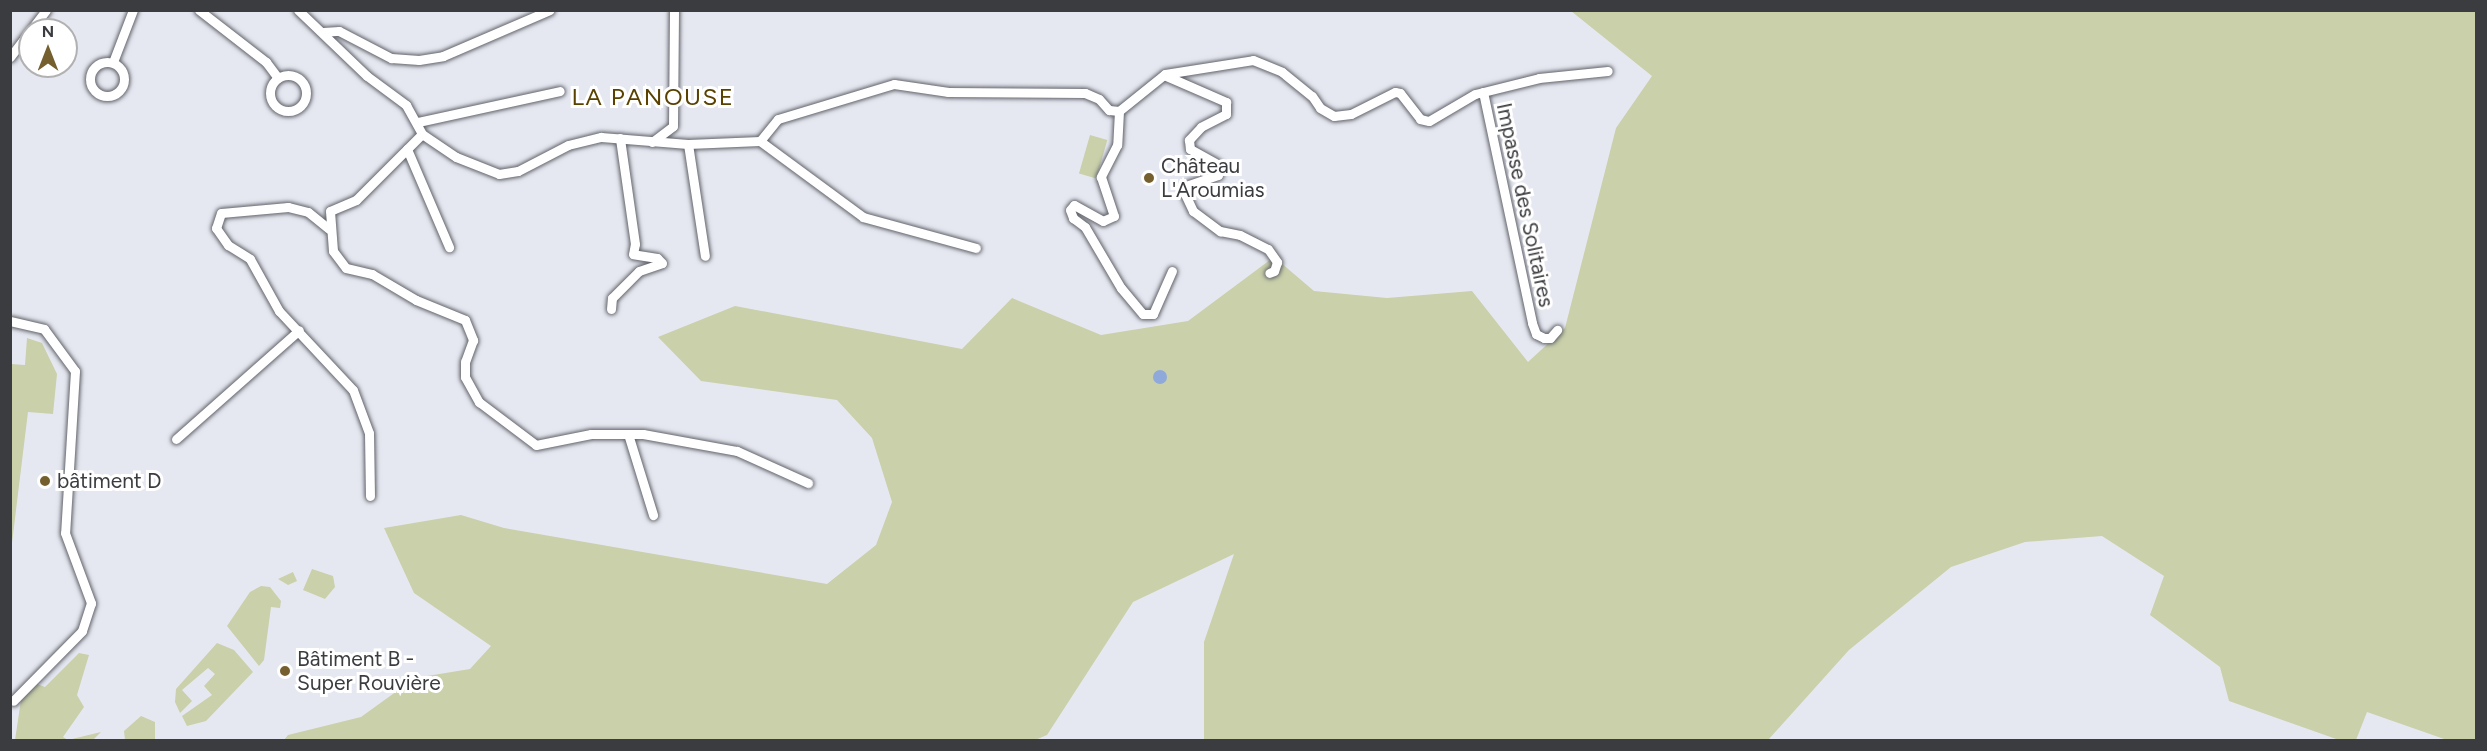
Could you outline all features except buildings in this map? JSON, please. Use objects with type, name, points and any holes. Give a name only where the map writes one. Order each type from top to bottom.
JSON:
[{"type":"street","points":[[10,57],[46,10]]},
{"type":"street","points":[[113,62],[133,10]]},
{"type":"street","points":[[199,10],[266,62],[278,78]]},
{"type":"street","points":[[298,10],[366,76],[406,105],[418,122],[422,134],[456,157],[499,174],[518,171],[583,140],[620,138],[688,144],[760,141],[863,217],[976,248]]},
{"type":"street","points":[[323,32],[339,31],[391,58],[420,60],[443,56],[550,10]]},
{"type":"street","points":[[652,142],[673,126],[677,21],[674,10]]},
{"type":"street","points":[[760,141],[778,119],[894,84],[948,92],[1085,93],[1099,99],[1109,110],[1119,111],[1164,75],[1253,60],[1282,72],[1312,96],[1320,108],[1334,116],[1351,114],[1395,92],[1423,122],[1483,92],[1539,78],[1608,71]]},
{"type":"street","points":[[290,75],[305,86],[306,98],[298,108],[280,109],[272,100],[271,87],[278,78],[290,75]]},
{"type":"street","points":[[1164,75],[1226,102],[1226,114],[1202,127],[1189,140],[1190,149],[1217,164],[1218,175],[1189,184],[1185,194],[1193,211],[1220,231],[1240,235],[1269,249],[1276,262],[1276,268],[1269,273]]},
{"type":"street","points":[[418,122],[560,91]]},
{"type":"street","name":"Impasse des Solitaires","points":[[1483,92],[1511,215],[1518,272],[1532,323],[1536,334],[1544,338],[1551,338],[1557,330]]},
{"type":"street","points":[[1119,111],[1117,145],[1101,177],[1114,216],[1103,221],[1074,206],[1070,210],[1073,218],[1085,227],[1121,288],[1143,314],[1153,314],[1172,270]]},
{"type":"street","points":[[422,134],[356,200],[332,208],[329,229],[340,264],[387,280],[416,300],[465,320],[473,340],[465,362],[467,384],[502,422],[536,445],[591,434],[628,434],[737,452],[808,483]]},
{"type":"street","points":[[611,309],[612,298],[639,271],[662,263],[657,258],[633,254],[635,244],[620,138]]},
{"type":"street","points":[[688,144],[705,256]]},
{"type":"street","points":[[407,149],[449,247]]},
{"type":"street","points":[[329,229],[308,213],[288,207],[228,212],[217,221],[221,238],[250,259],[279,311],[354,390],[365,415],[371,453],[370,496]]},
{"type":"street","points":[[10,321],[44,329],[75,371],[65,533],[91,603],[82,631],[13,701]]},
{"type":"street","points":[[176,439],[299,330]]},
{"type":"street","points":[[628,434],[653,515]]},
{"type":"green space","points":[[1571,11],[2476,11],[2476,740],[2447,740],[2367,712],[2356,740],[2339,740],[2229,701],[2220,667],[2150,615],[2164,576],[2102,536],[2025,542],[1951,567],[1849,650],[1768,740],[1204,740],[1204,642],[1234,554],[1133,602],[1047,735],[1035,740],[284,740],[288,735],[361,717],[415,678],[470,669],[491,646],[414,593],[384,528],[461,515],[504,528],[827,584],[876,545],[892,502],[872,438],[837,400],[701,381],[658,337],[735,306],[962,349],[1012,298],[1101,335],[1188,321],[1274,257],[1314,291],[1387,298],[1472,291],[1528,362],[1565,328],[1616,128],[1652,76]]},
{"type":"green space","points":[[1090,135],[1107,140],[1096,178],[1079,173]]},
{"type":"green space","points":[[27,338],[42,343],[57,374],[53,414],[28,412],[11,551],[11,364],[25,365]]},
{"type":"green space","points":[[312,569],[333,576],[335,587],[325,599],[303,590]]},
{"type":"green space","points":[[293,572],[297,581],[288,585],[278,579]]},
{"type":"green space","points":[[261,586],[270,587],[281,601],[280,608],[271,607],[264,660],[259,666],[227,626],[250,592]]},
{"type":"green space","points":[[217,643],[234,650],[253,672],[206,721],[187,726],[182,716],[212,695],[204,686],[215,674],[208,668],[182,690],[192,701],[180,713],[175,702],[176,689]]},
{"type":"green space","points":[[79,653],[89,655],[77,695],[84,707],[63,737],[68,740],[15,740],[21,700],[37,684],[45,687]]},
{"type":"green space","points":[[141,716],[155,722],[155,739],[125,740],[124,731]]},
{"type":"green space","points":[[101,732],[93,740],[68,740]]},
{"type":"water","points":[[1157,370],[1163,370],[1167,377],[1163,384],[1157,384],[1153,380],[1153,374]]},
{"type":"place","name":"Château L'Aroumias","points":[[1149,178]]},
{"type":"place","name":"bâtiment D","points":[[45,481]]},
{"type":"place","name":"Bâtiment B - Super Rouvière","points":[[285,671]]},
{"type":"district","name":"LA PANOUSE","points":[[653,97]]}]
